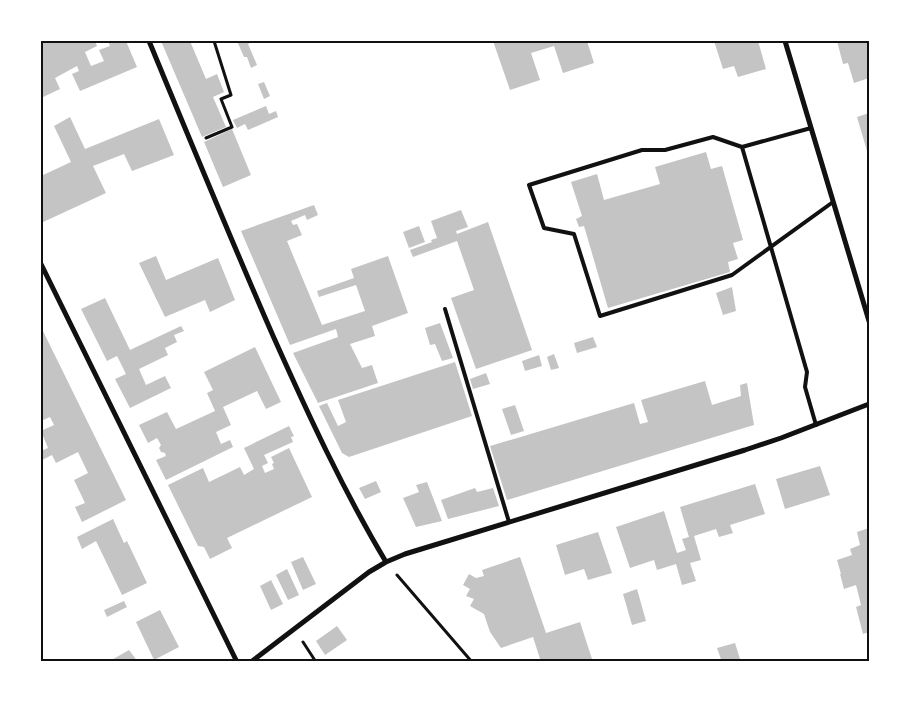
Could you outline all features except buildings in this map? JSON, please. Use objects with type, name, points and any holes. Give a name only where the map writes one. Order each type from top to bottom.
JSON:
[{"type":"street","points":[[149,41],[247,276],[299,394],[329,456],[386,562]]},
{"type":"street","points":[[785,41],[869,321]]},
{"type":"street","points":[[41,264],[237,662]]},
{"type":"street","points":[[251,662],[369,572],[405,554],[745,450],[869,404]]},
{"type":"lane","points":[[811,128],[742,147],[713,137],[665,150],[642,150],[529,185],[544,228],[574,234],[600,316],[732,276],[833,202]]},
{"type":"lane","points":[[742,147],[807,372],[805,387],[816,425]]},
{"type":"lane","points":[[445,309],[509,522]]},
{"type":"path","points":[[191,144],[232,127],[221,99],[231,95],[214,41]]},
{"type":"path","points":[[386,562],[472,662]]},
{"type":"path","points":[[295,629],[316,662]]}]
